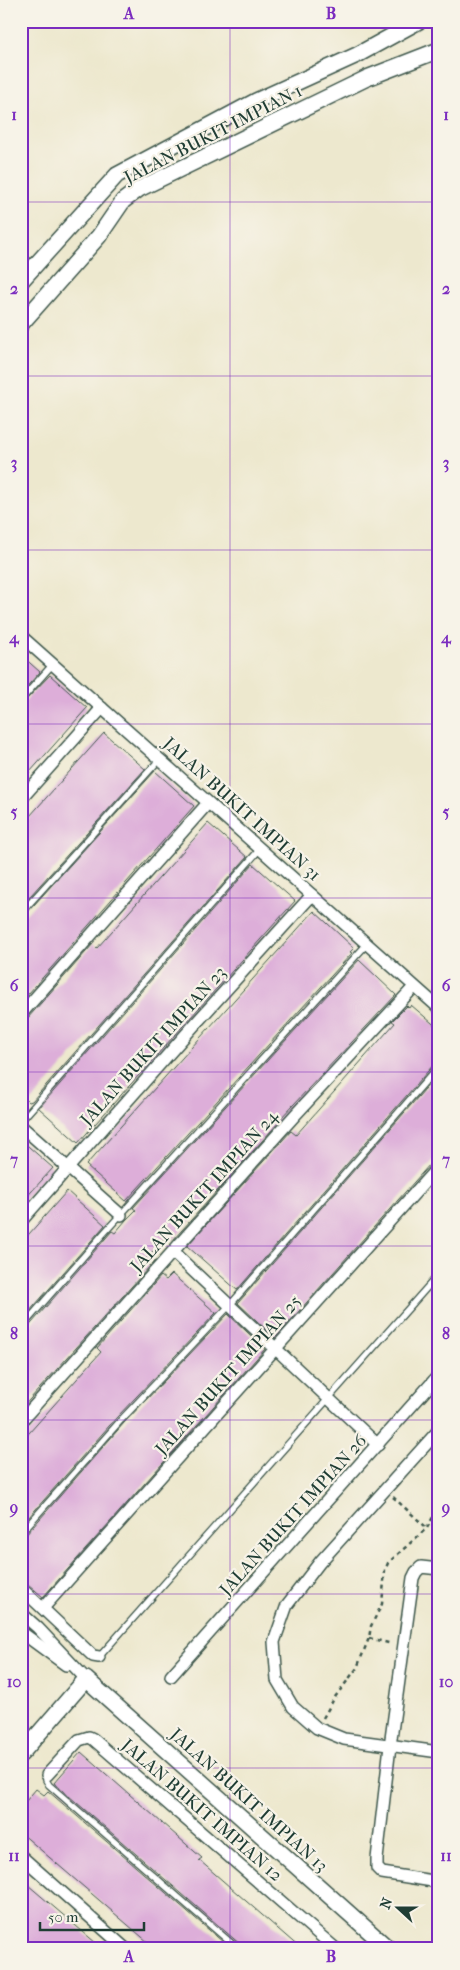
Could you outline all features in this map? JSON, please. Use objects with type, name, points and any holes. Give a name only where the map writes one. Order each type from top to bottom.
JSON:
[{"type":"street","name":"JALAN BUKIT IMPIAN 1","points":[[21,281],[117,175],[256,101],[358,55],[419,21]]},
{"type":"street","name":"JALAN BUKIT IMPIAN 1","points":[[21,324],[99,236],[123,201],[139,188],[367,78],[439,50]]},
{"type":"street","name":"JALAN BUKIT IMPIAN 31","points":[[21,636],[439,1008]]},
{"type":"street","points":[[21,799],[102,708]]},
{"type":"street","points":[[21,1014],[208,803]]},
{"type":"street","name":"JALAN BUKIT IMPIAN 23","points":[[21,1222],[312,895]]},
{"type":"street","name":"JALAN BUKIT IMPIAN 24","points":[[21,1421],[296,1114],[414,987]]},
{"type":"street","points":[[21,1126],[121,1215]]},
{"type":"street","name":"JALAN BUKIT IMPIAN 25","points":[[43,1608],[439,1166]]},
{"type":"street","points":[[173,1252],[378,1446]]},
{"type":"street","name":"JALAN BUKIT IMPIAN 26","points":[[171,1676],[378,1446],[439,1375]]},
{"type":"street","points":[[439,1430],[320,1562],[287,1605],[274,1642],[277,1680],[293,1707],[317,1728],[344,1739],[439,1752]]},
{"type":"street","points":[[439,1569],[421,1567],[413,1578],[390,1746],[377,1868],[382,1873],[439,1882]]},
{"type":"street","points":[[21,1588],[93,1656],[99,1657]]},
{"type":"street","name":"JALAN BUKIT IMPIAN 13","points":[[21,1614],[38,1628],[86,1679],[389,1949]]},
{"type":"street","name":"JALAN BUKIT IMPIAN 13","points":[[21,1632],[86,1679]]},
{"type":"street","points":[[21,1754],[86,1679]]},
{"type":"street","name":"JALAN BUKIT IMPIAN 12","points":[[47,1776],[78,1740],[89,1737],[93,1739],[336,1949]]},
{"type":"street","points":[[21,1856],[126,1949]]},
{"type":"lane","points":[[21,700],[53,664]]},
{"type":"lane","points":[[21,913],[160,759]]},
{"type":"lane","points":[[21,1121],[260,849]]},
{"type":"lane","points":[[21,1328],[366,944]]},
{"type":"lane","points":[[21,1533],[121,1420],[230,1305],[439,1066]]},
{"type":"lane","points":[[99,1657],[439,1274]]},
{"type":"lane","points":[[47,1776],[46,1780],[49,1785],[238,1949]]},
{"type":"path","points":[[384,1490],[427,1528]]},
{"type":"path","points":[[317,1728],[335,1697],[357,1668],[369,1638],[371,1626],[382,1604],[385,1570],[388,1563],[427,1528],[439,1506]]},
{"type":"path","points":[[369,1638],[403,1646]]},
{"type":"building","points":[[21,655],[40,672],[21,693]]},
{"type":"building","points":[[50,675],[87,708],[21,782],[21,705]]},
{"type":"building","points":[[104,733],[145,769],[21,906],[21,826]]},
{"type":"building","points":[[155,771],[194,806],[21,1002],[21,918]]},
{"type":"building","points":[[208,823],[247,857],[32,1101],[29,1102],[21,1094],[21,1021],[27,1019],[93,944],[97,948]]},
{"type":"building","points":[[253,864],[295,901],[78,1143],[39,1108]]},
{"type":"building","points":[[314,911],[354,948],[350,952],[352,953],[126,1201],[86,1165]]},
{"type":"building","points":[[359,960],[396,995],[279,1120],[173,1240],[167,1235],[144,1261],[150,1266],[21,1409],[21,1333],[25,1331],[112,1231],[115,1233],[136,1210],[133,1208]]},
{"type":"building","points":[[411,1005],[439,1029],[439,1061],[435,1063],[237,1290],[187,1246],[291,1131],[296,1135],[395,1023],[392,1021],[407,1006],[409,1008]]},
{"type":"building","points":[[439,1073],[439,1154],[275,1338],[238,1303]]},
{"type":"building","points":[[21,1140],[53,1168],[21,1203]]},
{"type":"building","points":[[67,1191],[105,1225],[21,1321],[21,1243]]},
{"type":"building","points":[[172,1274],[216,1313],[117,1417],[21,1526],[21,1442],[101,1352],[97,1348],[161,1276],[166,1280]]},
{"type":"building","points":[[228,1314],[265,1349],[43,1597],[21,1578],[21,1538],[25,1536],[124,1423]]},
{"type":"building","points":[[81,1752],[202,1858],[199,1860],[301,1949],[243,1949],[241,1945],[54,1783]]},
{"type":"building","points":[[36,1789],[44,1795],[48,1791],[231,1949],[156,1949],[21,1833],[21,1807]]},
{"type":"building","points":[[21,1879],[103,1949],[36,1949],[21,1936]]}]
